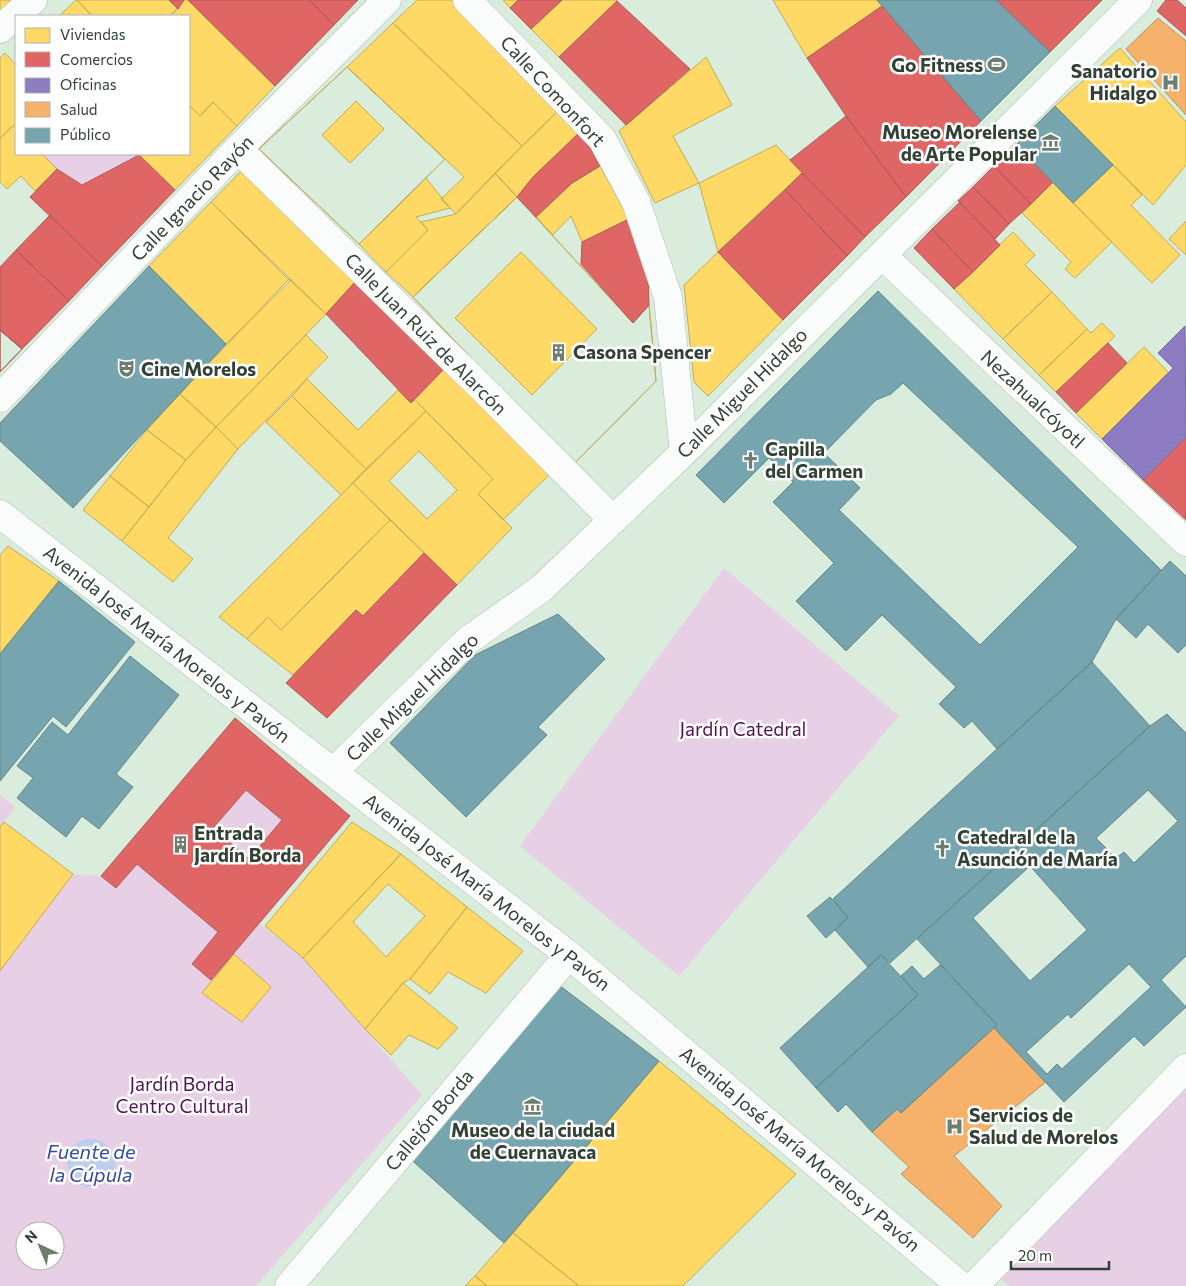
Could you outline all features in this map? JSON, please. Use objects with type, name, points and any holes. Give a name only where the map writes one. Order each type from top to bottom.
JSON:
[{"type":"street","points":[[16,15],[34,0]]},
{"type":"street","name":"Calle Ignacio Rayón","points":[[0,398],[238,149],[387,0]]},
{"type":"street","name":"Calle Comonfort","points":[[467,0],[602,139],[636,202],[668,297],[684,452]]},
{"type":"street","name":"Calle Miguel Hidalgo","points":[[333,772],[467,641],[542,588],[684,452],[1138,0]]},
{"type":"street","points":[[0,28],[15,16]]},
{"type":"street","name":"Calle Juan Ruiz de Alarcón","points":[[238,149],[488,394],[613,520]]},
{"type":"street","name":"Nezahualcóyotl","points":[[882,255],[1186,542]]},
{"type":"street","name":"Avenida José María Morelos y Pavón","points":[[2,520],[333,772],[569,955],[961,1286]]},
{"type":"street","name":"Callejón Borda","points":[[289,1286],[569,955]]},
{"type":"street","points":[[974,1286],[1186,1068]]},
{"type":"green space","points":[[43,155],[138,155],[82,185],[57,169]]},
{"type":"green space","name":"Jardín Catedral","points":[[724,568],[899,716],[679,976],[520,846]]},
{"type":"green space","name":"Jardín Borda Centro Cultural","points":[[235,718],[350,816],[260,924],[303,958],[422,1095],[256,1286],[0,1286],[0,971],[73,874],[101,876]]},
{"type":"green space","points":[[0,795],[15,807],[0,827]]},
{"type":"green space","points":[[1186,1080],[1186,1286],[1009,1286],[997,1276]]},
{"type":"water","name":"Fuente de la Cúpula","points":[[86,1139],[96,1139],[105,1143],[111,1149],[114,1154],[114,1172],[105,1183],[96,1187],[86,1187],[77,1183],[71,1177],[67,1168],[67,1158],[71,1149],[77,1143]]},
{"type":"building: Viviendas","points":[[0,0],[12,0],[0,10]]},
{"type":"building: Viviendas","points":[[76,0],[91,15],[60,15]]},
{"type":"building: Viviendas","points":[[77,0],[169,0],[178,9],[171,15],[91,15]]},
{"type":"building: Viviendas","points":[[184,0],[188,0],[275,86],[237,126],[213,102],[200,116],[190,106],[190,15],[171,15]]},
{"type":"building: Viviendas","points":[[417,0],[453,0],[560,109],[522,146],[393,23]]},
{"type":"building: Viviendas","points":[[503,0],[518,0],[510,8]]},
{"type":"building: Viviendas","points":[[562,0],[618,0],[559,57],[531,29]]},
{"type":"building: Viviendas","points":[[773,0],[877,0],[882,6],[807,58]]},
{"type":"building: Viviendas","points":[[393,23],[522,146],[456,214],[441,199],[464,177],[347,67]]},
{"type":"building: Viviendas","points":[[1120,48],[1186,122],[1186,165],[1153,205],[1055,106]]},
{"type":"building: Viviendas","points":[[5,53],[15,64],[15,126],[0,138],[0,58]]},
{"type":"building: Viviendas","points":[[706,57],[732,105],[673,136],[699,183],[655,203],[619,131]]},
{"type":"building: Viviendas","points":[[347,67],[445,159],[359,244],[259,149]],"holes":[[[356,101],[384,129],[350,163],[322,135]]]},
{"type":"building: Viviendas","points":[[347,67],[445,159],[359,244],[259,149]]},
{"type":"building: Viviendas","points":[[213,102],[237,126],[175,190],[139,155],[190,155],[190,106],[200,116]]},
{"type":"building: Viviendas","points":[[560,109],[581,131],[533,177],[517,197],[495,173]]},
{"type":"building: Viviendas","points":[[14,125],[15,155],[43,155],[57,169],[35,191],[21,176],[7,189],[0,182],[0,138]]},
{"type":"building: Viviendas","points":[[776,145],[802,173],[718,252],[699,183]]},
{"type":"building: Viviendas","points":[[1113,165],[1142,195],[1131,205],[1180,255],[1152,283],[1073,203]]},
{"type":"building: Viviendas","points":[[600,166],[629,219],[582,242],[571,216],[553,235],[536,217],[572,183]]},
{"type":"building: Viviendas","points":[[244,168],[355,282],[326,314],[211,202]]},
{"type":"building: Viviendas","points":[[495,173],[517,197],[413,297],[386,272],[428,230],[421,222],[456,214]]},
{"type":"building: Viviendas","points":[[426,178],[450,208],[416,217],[428,230],[386,272],[359,244]]},
{"type":"building: Viviendas","points":[[1053,182],[1112,242],[1075,278],[1065,269],[1071,262],[1022,213]]},
{"type":"building: Viviendas","name":"Casona Spencer","points":[[517,197],[633,323],[649,305],[656,381],[573,465],[413,297]],"holes":[[[521,252],[597,329],[532,395],[455,318]]]},
{"type":"building: Viviendas","name":"Casona Spencer","points":[[517,197],[633,323],[649,305],[656,381],[573,465],[413,297]]},
{"type":"building: Viviendas","points":[[211,202],[290,281],[226,344],[149,266]]},
{"type":"building: Viviendas","points":[[1186,221],[1186,255],[1169,239]]},
{"type":"building: Viviendas","points":[[1013,232],[1035,255],[1025,265],[1052,292],[1003,339],[954,289]]},
{"type":"building: Viviendas","points":[[718,252],[783,320],[708,396],[694,382],[684,285]]},
{"type":"building: Viviendas","points":[[289,279],[326,314],[216,427],[180,394]]},
{"type":"building: Viviendas","points":[[1052,292],[1087,329],[1039,375],[1003,339]]},
{"type":"building: Viviendas","points":[[1102,323],[1115,336],[1056,392],[1039,375],[1087,329],[1091,333]]},
{"type":"building: Viviendas","points":[[306,335],[328,357],[238,449],[216,427]]},
{"type":"building: Viviendas","points":[[1144,347],[1169,373],[1102,439],[1076,413]]},
{"type":"building: Viviendas","points":[[450,363],[555,469],[503,520],[478,494],[493,479],[414,399]]},
{"type":"building: Viviendas","points":[[307,379],[358,430],[398,390],[411,403],[414,399],[426,411],[366,469],[292,396]]},
{"type":"building: Viviendas","points":[[180,394],[216,427],[186,460],[147,430]]},
{"type":"building: Viviendas","points":[[292,396],[366,469],[341,495],[266,422]]},
{"type":"building: Viviendas","points":[[426,411],[493,479],[478,494],[512,528],[457,585],[353,483]],"holes":[[[419,451],[457,490],[427,519],[389,481]]]},
{"type":"building: Viviendas","points":[[216,427],[238,449],[168,538],[193,559],[173,582],[122,541],[186,460]]},
{"type":"building: Viviendas","points":[[147,430],[186,460],[149,507],[110,476]]},
{"type":"building: Viviendas","points":[[110,476],[149,507],[122,541],[83,510]]},
{"type":"building: Viviendas","points":[[353,483],[390,520],[281,630],[268,617],[247,639],[219,617]]},
{"type":"building: Viviendas","points":[[390,520],[424,553],[363,616],[356,610],[293,675],[247,639],[268,617],[281,630]]},
{"type":"building: Viviendas","points":[[8,546],[59,581],[0,654],[0,555]]},
{"type":"building: Viviendas","points":[[4,822],[73,874],[0,971],[0,827]]},
{"type":"building: Viviendas","points":[[352,822],[401,854],[303,958],[265,926]]},
{"type":"building: Viviendas","points":[[401,854],[467,907],[410,979],[403,983],[365,1029],[303,958]],"holes":[[[388,884],[425,916],[386,957],[353,922]]]},
{"type":"building: Viviendas","points":[[467,907],[523,951],[486,993],[448,972],[430,994],[410,979]]},
{"type":"building: Viviendas","points":[[234,954],[271,987],[242,1022],[202,993]]},
{"type":"building: Viviendas","points":[[403,983],[458,1028],[438,1049],[409,1035],[391,1055],[365,1029]]},
{"type":"building: Viviendas","points":[[659,1061],[796,1174],[683,1286],[579,1286],[513,1233]]},
{"type":"building: Viviendas","points":[[513,1233],[579,1286],[487,1286],[475,1276]]},
{"type":"building: Viviendas","points":[[475,1276],[487,1286],[465,1286]]},
{"type":"building: Comercios","points":[[169,0],[184,0],[178,9]]},
{"type":"building: Comercios","points":[[188,0],[310,0],[334,25],[275,86]]},
{"type":"building: Comercios","points":[[310,0],[358,0],[334,25]]},
{"type":"building: Comercios","points":[[518,0],[562,0],[531,29],[510,8]]},
{"type":"building: Comercios","points":[[996,0],[1102,0],[1050,52]]},
{"type":"building: Comercios","points":[[1166,0],[1177,0],[1186,8],[1186,36],[1157,11]]},
{"type":"building: Comercios","points":[[617,1],[690,69],[626,125],[559,57]]},
{"type":"building: Comercios","points":[[882,6],[981,121],[906,197],[846,116],[807,58]]},
{"type":"building: Comercios","points":[[846,116],[906,197],[865,237],[790,160]]},
{"type":"building: Comercios","points":[[581,131],[600,166],[572,183],[536,217],[517,197],[533,177]]},
{"type":"building: Comercios","points":[[1016,145],[1053,182],[1031,204],[994,166]]},
{"type":"building: Comercios","points":[[139,155],[175,190],[102,266],[30,197],[57,169],[82,185]]},
{"type":"building: Comercios","points":[[994,166],[1031,204],[1009,224],[973,187]]},
{"type":"building: Comercios","points":[[802,173],[865,237],[847,256],[785,190]]},
{"type":"building: Comercios","points":[[973,187],[1009,224],[995,239],[958,201]]},
{"type":"building: Comercios","points":[[785,190],[847,256],[783,320],[718,252]]},
{"type":"building: Comercios","points":[[960,202],[1000,245],[973,272],[932,229]]},
{"type":"building: Comercios","points":[[50,215],[102,266],[69,301],[16,250]]},
{"type":"building: Comercios","points":[[629,219],[648,275],[649,305],[633,323],[581,264],[582,242]]},
{"type":"building: Comercios","points":[[932,229],[973,272],[954,289],[914,248]]},
{"type":"building: Comercios","points":[[16,250],[69,301],[22,349],[0,330],[0,267]]},
{"type":"building: Comercios","points":[[355,282],[443,370],[411,403],[326,314]]},
{"type":"building: Comercios","points":[[0,330],[22,349],[0,372]]},
{"type":"building: Comercios","points":[[0,330],[22,349],[0,372]]},
{"type":"building: Comercios","points":[[1108,343],[1127,363],[1076,413],[1056,392]]},
{"type":"building: Comercios","points":[[1186,437],[1186,520],[1143,480]]},
{"type":"building: Comercios","points":[[424,553],[457,585],[327,718],[286,683],[356,610],[363,616]]},
{"type":"building: Comercios","name":"Entrada Jardín Borda","points":[[235,718],[350,816],[211,980],[192,964],[218,932],[137,864],[116,888],[101,876]],"holes":[[[246,790],[282,820],[249,859],[213,828]]]},
{"type":"building: Oficinas","points":[[1185,326],[1186,437],[1143,480],[1102,439],[1173,368],[1158,353]]},
{"type":"building: Salud","name":"Sanatorio Hidalgo","points":[[1158,18],[1186,41],[1186,115],[1126,49]]},
{"type":"building: Salud","points":[[994,1028],[1046,1082],[954,1156],[1002,1206],[973,1238],[901,1174],[909,1167],[872,1132],[897,1109],[901,1113]]},
{"type":"building: Público","points":[[877,0],[996,0],[1050,52],[981,121]]},
{"type":"building: Público","points":[[1055,106],[1113,165],[1073,203],[1016,145]]},
{"type":"building: Público","name":"Cine Morelos","points":[[149,266],[226,344],[73,508],[0,441],[0,423]]},
{"type":"building: Público","points":[[878,291],[1161,570],[1116,619],[1092,662],[997,749],[972,721],[964,728],[939,704],[956,687],[882,615],[846,651],[796,601],[834,563],[773,502],[793,482],[769,458],[724,503],[696,475]],"holes":[[[903,383],[1078,547],[980,645],[839,510],[860,488],[824,453],[876,400],[891,394]]]},
{"type":"building: Público","points":[[1170,561],[1186,576],[1186,645],[1178,653],[1148,624],[1136,638],[1116,619]]},
{"type":"building: Público","points":[[59,581],[135,642],[66,727],[53,716],[0,781],[0,654]]},
{"type":"building: Público","points":[[558,614],[605,659],[538,727],[547,735],[466,817],[390,743],[475,655]]},
{"type":"building: Público","points":[[130,656],[179,695],[116,774],[133,787],[99,829],[82,816],[66,837],[17,798],[33,778],[17,766],[52,722],[68,735]]},
{"type":"building: Público","points":[[1092,662],[1150,726],[890,963],[881,955],[868,967],[835,930],[848,918],[833,899]]},
{"type":"building: Público","points":[[1167,714],[1186,733],[1186,956],[1161,980],[1186,1007],[1144,1046],[1134,1036],[1064,1102],[994,1028],[997,1025],[917,939],[1150,726]],"holes":[[[1148,790],[1178,821],[1134,863],[1124,852],[1116,858],[1096,838]],[[1030,866],[1087,930],[1030,981],[973,918]],[[1129,964],[1151,987],[1062,1069],[1057,1064],[1047,1074],[1026,1052],[1068,1014],[1071,1018]]]},
{"type":"building: Público","points":[[830,897],[848,918],[826,938],[807,916]]},
{"type":"building: Público","points":[[881,955],[918,995],[816,1088],[780,1048]]},
{"type":"building: Público","points":[[940,965],[997,1025],[901,1113],[897,1109],[872,1132],[846,1104],[838,1112],[816,1088],[918,995],[901,976],[912,966],[924,979]]},
{"type":"building: Público","name":"Museo de la ciudad de Cuernavaca","points":[[555,982],[659,1061],[504,1243],[405,1154]]},
{"type":"place","name":"Go Fitness","points":[[997,65]]},
{"type":"place","name":"Sanatorio Hidalgo","points":[[1171,82]]},
{"type":"place","name":"Museo Morelense de Arte Popular","points":[[1051,143]]},
{"type":"place","name":"Casona Spencer","points":[[559,352]]},
{"type":"place","name":"Cine Morelos","points":[[127,369]]},
{"type":"place","name":"Capilla del Carmen","points":[[751,460]]},
{"type":"place","name":"Entrada Jardín Borda","points":[[180,844]]},
{"type":"place","name":"Catedral de la Asunción de María","points":[[943,848]]},
{"type":"place","name":"Museo de la ciudad de Cuernavaca","points":[[533,1107]]},
{"type":"place","name":"Servicios de Salud de Morelos","points":[[955,1126]]}]
